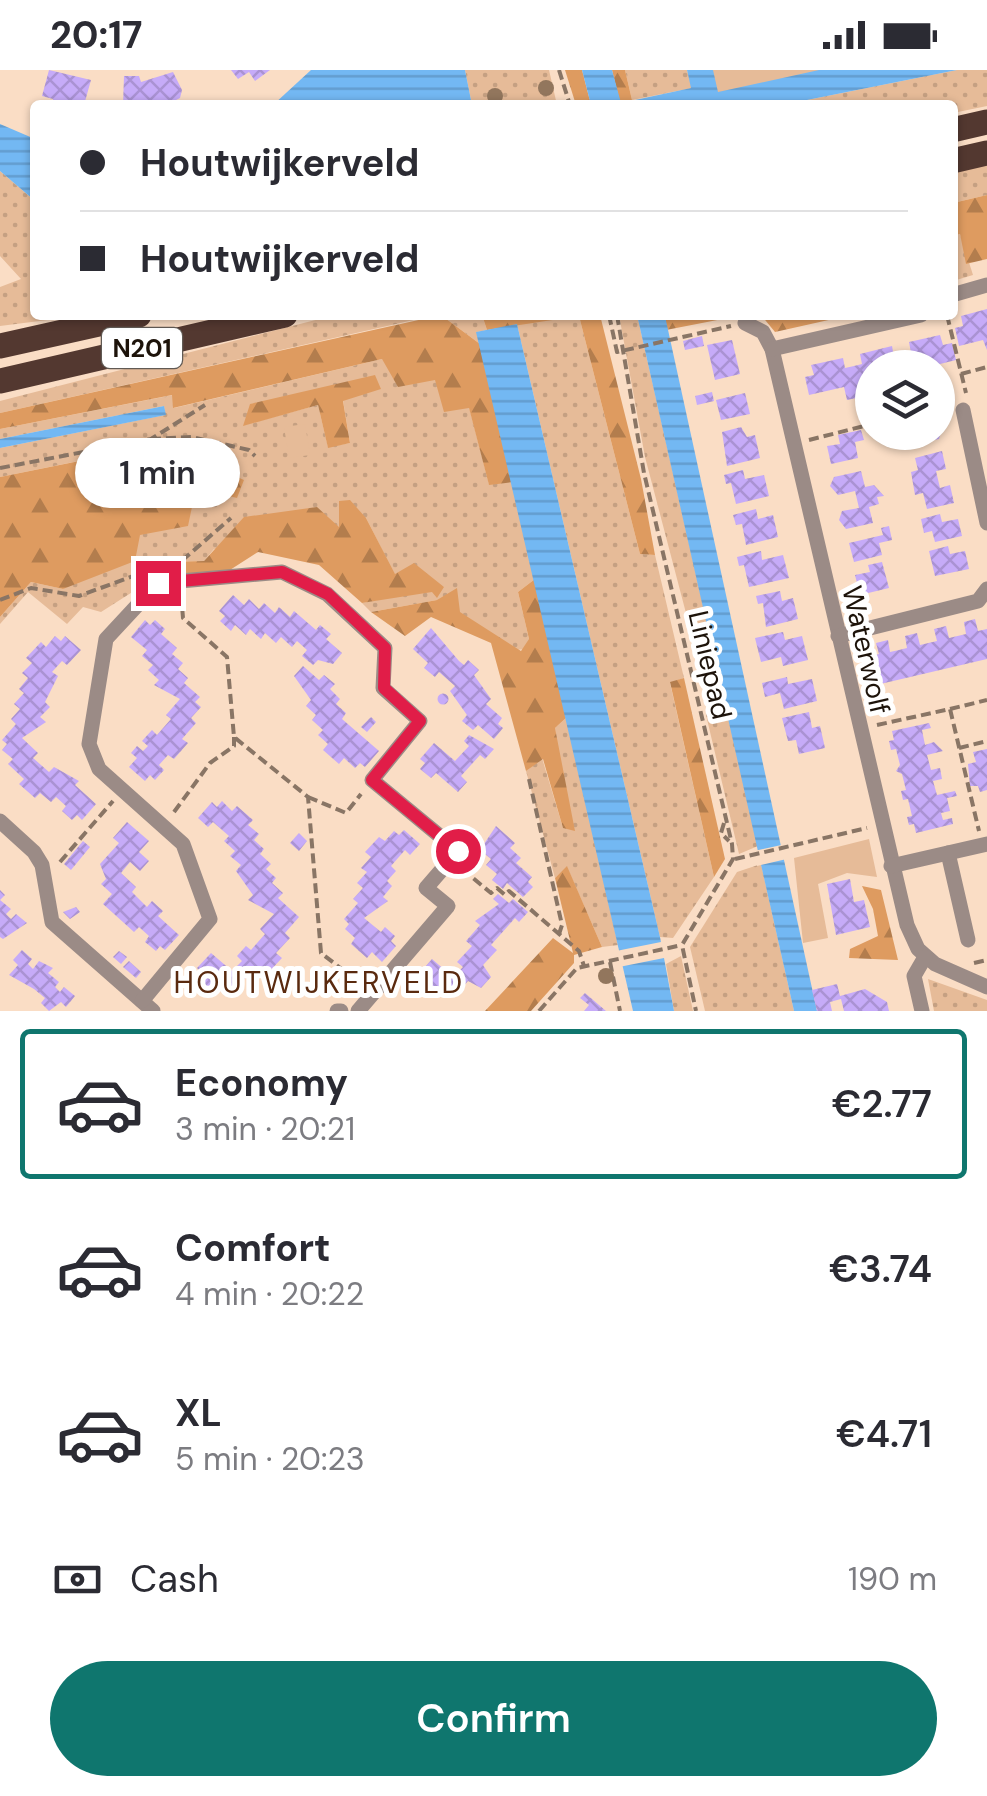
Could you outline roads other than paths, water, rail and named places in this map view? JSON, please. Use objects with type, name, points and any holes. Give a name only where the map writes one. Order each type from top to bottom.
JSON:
[{"type":"highway","points":[[958,129],[987,122]]},
{"type":"highway","points":[[958,160],[987,153]]},
{"type":"highway","name":"N201","points":[[0,346],[117,320]]},
{"type":"highway","name":"N201","points":[[0,381],[262,320]]},
{"type":"street","points":[[958,292],[987,284]]},
{"type":"street","points":[[745,323],[764,332],[772,350],[900,320]]},
{"type":"street","name":"Waterwolf","points":[[772,350],[891,866],[910,937],[925,957]]},
{"type":"street","points":[[962,410],[982,476],[987,522]]},
{"type":"street","points":[[0,821],[34,852],[45,880],[52,922],[148,1006],[210,919],[183,844],[99,769],[89,744],[106,639],[158,583],[282,572],[328,594],[385,648],[384,688],[420,721],[372,780],[458,851],[426,888],[448,906],[358,1011]]},
{"type":"street","points":[[838,636],[978,601],[987,590]]},
{"type":"street","points":[[891,866],[985,844]]},
{"type":"street","points":[[948,853],[968,940]]},
{"type":"street","points":[[922,1011],[914,976],[925,957],[954,975],[987,987]]},
{"type":"water","points":[[311,70],[465,70],[471,100],[278,100]]},
{"type":"water","points":[[582,70],[612,70],[620,100],[590,100]]},
{"type":"water","points":[[687,70],[713,70],[718,92],[819,70],[957,70],[807,100],[635,100],[691,88]]},
{"type":"water","points":[[0,124],[30,137],[30,197],[0,171]]},
{"type":"water","points":[[638,320],[666,320],[817,1011],[794,1011]]},
{"type":"water","points":[[517,324],[674,1011],[633,1011],[476,332]]},
{"type":"water","points":[[164,406],[166,415],[0,448],[0,439]]},
{"type":"district","name":"HOUTWIJKERVELD","points":[[319,982]]}]
